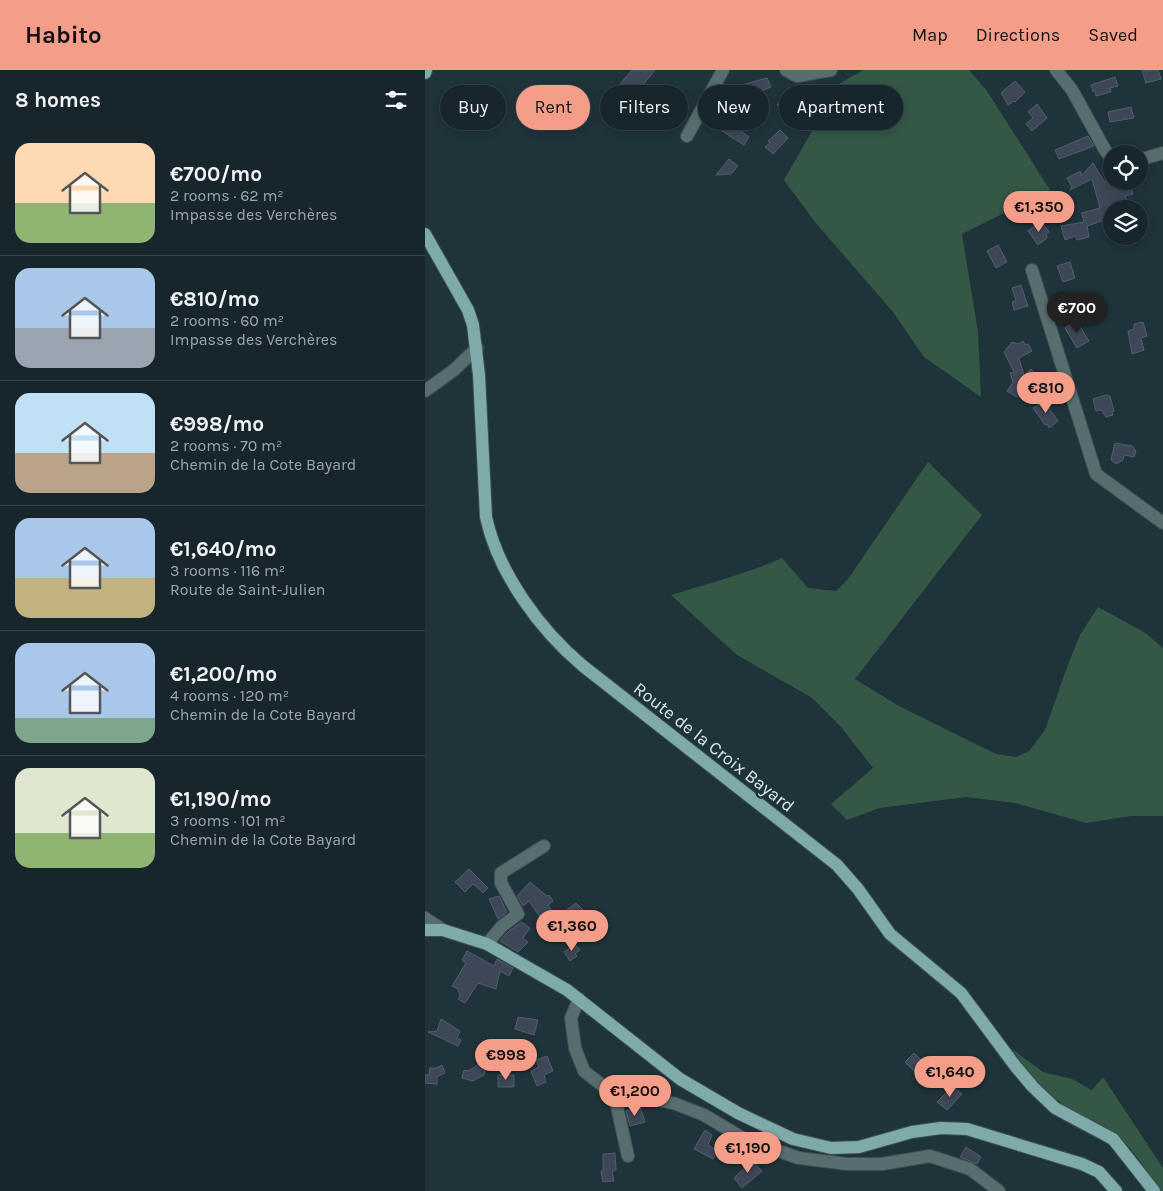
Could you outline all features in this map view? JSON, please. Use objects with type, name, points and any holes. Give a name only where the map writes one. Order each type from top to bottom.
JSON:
[{"type":"main road","name":"Route de la Croix Bayard","points":[[425,234],[468,310],[477,348],[486,517],[489,533],[504,568],[548,634],[583,666],[837,865],[858,888],[890,934],[961,993],[1016,1067],[1033,1086],[1055,1108],[1113,1139],[1154,1191]]},
{"type":"main road","points":[[425,930],[443,930],[487,944],[567,990],[680,1079],[738,1113],[793,1139],[831,1148],[859,1147],[912,1132],[941,1128],[967,1129],[1082,1164],[1099,1172],[1116,1191]]},
{"type":"street","points":[[687,136],[723,70]]},
{"type":"street","points":[[786,70],[797,76],[831,70]]},
{"type":"street","points":[[1056,70],[1072,90],[1103,146]]},
{"type":"street","points":[[1148,157],[1163,153]]},
{"type":"street","points":[[1032,270],[1095,474],[1163,523]]},
{"type":"street","points":[[425,391],[454,370],[477,348]]},
{"type":"street","points":[[487,944],[502,926],[518,914],[501,883],[501,873],[543,846]]},
{"type":"street","points":[[425,918],[443,930]]},
{"type":"street","points":[[579,999],[571,1018],[575,1048],[584,1071],[603,1086],[676,1104],[704,1115],[745,1140],[799,1158],[847,1164],[882,1164],[930,1156],[970,1169],[999,1191]]},
{"type":"street","points":[[613,1089],[628,1156]]},
{"type":"green space","points":[[863,70],[969,70],[987,91],[1050,190],[962,234],[978,332],[981,397],[924,357],[893,312],[815,222],[784,180],[813,130],[903,130],[903,85],[839,84]]},
{"type":"green space","points":[[928,462],[982,515],[855,679],[899,706],[996,754],[1016,757],[1029,751],[1045,730],[1080,635],[1098,607],[1144,632],[1163,648],[1163,816],[1131,816],[1086,823],[1015,803],[966,797],[880,808],[847,820],[831,804],[873,768],[841,727],[812,698],[737,655],[671,595],[741,574],[782,558],[808,588],[836,591],[848,579]]},
{"type":"green space","points":[[1012,1049],[1043,1072],[1072,1079],[1092,1090],[1103,1077],[1163,1168],[1163,1191],[1161,1191],[1132,1151],[1119,1137],[1078,1115],[1057,1100],[1028,1071]]},
{"type":"building","points":[[632,70],[655,70],[643,85],[619,85]]},
{"type":"building","points":[[1142,70],[1158,70],[1161,79],[1146,83]]},
{"type":"building","points":[[1115,77],[1118,86],[1110,88],[1111,92],[1096,96],[1091,85]]},
{"type":"building","points":[[767,78],[771,87],[769,88],[769,85],[745,84]]},
{"type":"building","points":[[1015,81],[1025,92],[1015,102],[1008,105],[1001,93]]},
{"type":"building","points":[[1037,104],[1047,118],[1032,131],[1026,124],[1033,118],[1028,112]]},
{"type":"building","points":[[1131,107],[1134,118],[1110,122],[1108,112]]},
{"type":"building","points":[[743,130],[742,132],[749,137],[744,145],[722,131]]},
{"type":"building","points":[[780,130],[788,138],[773,154],[765,147],[770,143],[768,141]]},
{"type":"building","points":[[1088,136],[1094,146],[1059,159],[1055,150]]},
{"type":"building","points":[[729,159],[738,166],[731,174],[716,175]]},
{"type":"building","points":[[1093,163],[1103,179],[1103,190],[1132,190],[1133,194],[1125,196],[1127,200],[1103,200],[1103,221],[1087,226],[1089,237],[1077,240],[1075,236],[1065,240],[1061,226],[1084,222],[1082,213],[1100,208],[1092,179],[1070,190],[1072,187],[1067,178],[1081,171],[1081,176]]},
{"type":"building","points":[[1041,221],[1049,232],[1046,234],[1046,239],[1038,245],[1028,231]]},
{"type":"building","points":[[998,245],[1007,262],[996,268],[987,251]]},
{"type":"building","points":[[1070,262],[1075,278],[1063,282],[1057,266]]},
{"type":"building","points":[[1021,285],[1028,306],[1014,310],[1012,302],[1016,301],[1012,288]]},
{"type":"building","points":[[1076,320],[1089,341],[1077,348],[1065,328]]},
{"type":"building","points":[[1143,322],[1147,336],[1141,338],[1144,350],[1132,354],[1128,331],[1134,329],[1134,324]]},
{"type":"building","points":[[1023,341],[1025,345],[1028,344],[1032,351],[1019,358],[1024,375],[1031,369],[1038,379],[1035,381],[1038,385],[1030,390],[1026,385],[1017,397],[1007,391],[1013,382],[1010,373],[1014,372],[1004,352],[1012,342],[1018,344]]},
{"type":"building","points":[[1106,395],[1110,396],[1114,411],[1112,412],[1113,415],[1106,417],[1101,410],[1096,411],[1093,399]]},
{"type":"building","points":[[1044,401],[1058,421],[1049,428],[1033,408]]},
{"type":"building","points":[[1115,443],[1132,446],[1136,451],[1134,457],[1124,455],[1123,460],[1116,464],[1111,460]]},
{"type":"building","points":[[469,869],[488,888],[483,893],[473,884],[465,892],[455,882]]},
{"type":"building","points":[[530,882],[547,896],[549,895],[553,901],[548,905],[556,918],[576,903],[592,919],[579,929],[574,924],[565,930],[558,921],[548,929],[529,901],[523,906],[517,896]]},
{"type":"building","points":[[499,896],[507,912],[498,919],[489,899]]},
{"type":"building","points":[[521,922],[530,928],[523,938],[528,942],[518,952],[500,941]]},
{"type":"building","points":[[575,944],[580,950],[575,954],[577,956],[570,961],[564,952]]},
{"type":"building","points":[[467,951],[494,966],[497,959],[513,968],[509,976],[500,971],[496,989],[478,983],[465,1003],[458,999],[460,996],[458,989],[452,986],[466,963],[462,960]]},
{"type":"building","points":[[518,1017],[538,1020],[534,1035],[515,1029]]},
{"type":"building","points":[[441,1019],[460,1031],[457,1038],[461,1040],[458,1046],[428,1032],[437,1031]]},
{"type":"building","points":[[914,1053],[928,1067],[919,1076],[905,1062]]},
{"type":"building","points":[[547,1056],[553,1071],[544,1075],[546,1082],[537,1086],[531,1071],[539,1067],[536,1060]]},
{"type":"building","points":[[479,1061],[487,1064],[484,1075],[473,1081],[462,1078],[464,1070],[468,1071],[478,1065]]},
{"type":"building","points":[[442,1065],[445,1073],[437,1077],[437,1084],[425,1083],[425,1075],[429,1075],[430,1068]]},
{"type":"building","points":[[498,1075],[514,1075],[514,1087],[498,1087]]},
{"type":"building","points":[[953,1086],[962,1094],[947,1110],[937,1102]]},
{"type":"building","points":[[640,1107],[645,1122],[630,1126],[626,1111]]},
{"type":"building","points":[[705,1130],[712,1135],[708,1145],[718,1151],[713,1159],[694,1149]]},
{"type":"building","points":[[966,1147],[981,1157],[977,1164],[960,1157]]},
{"type":"building","points":[[615,1153],[616,1170],[612,1171],[614,1181],[603,1182],[601,1171],[603,1171],[603,1154]]},
{"type":"building","points":[[752,1161],[762,1171],[742,1188],[734,1178]]}]
